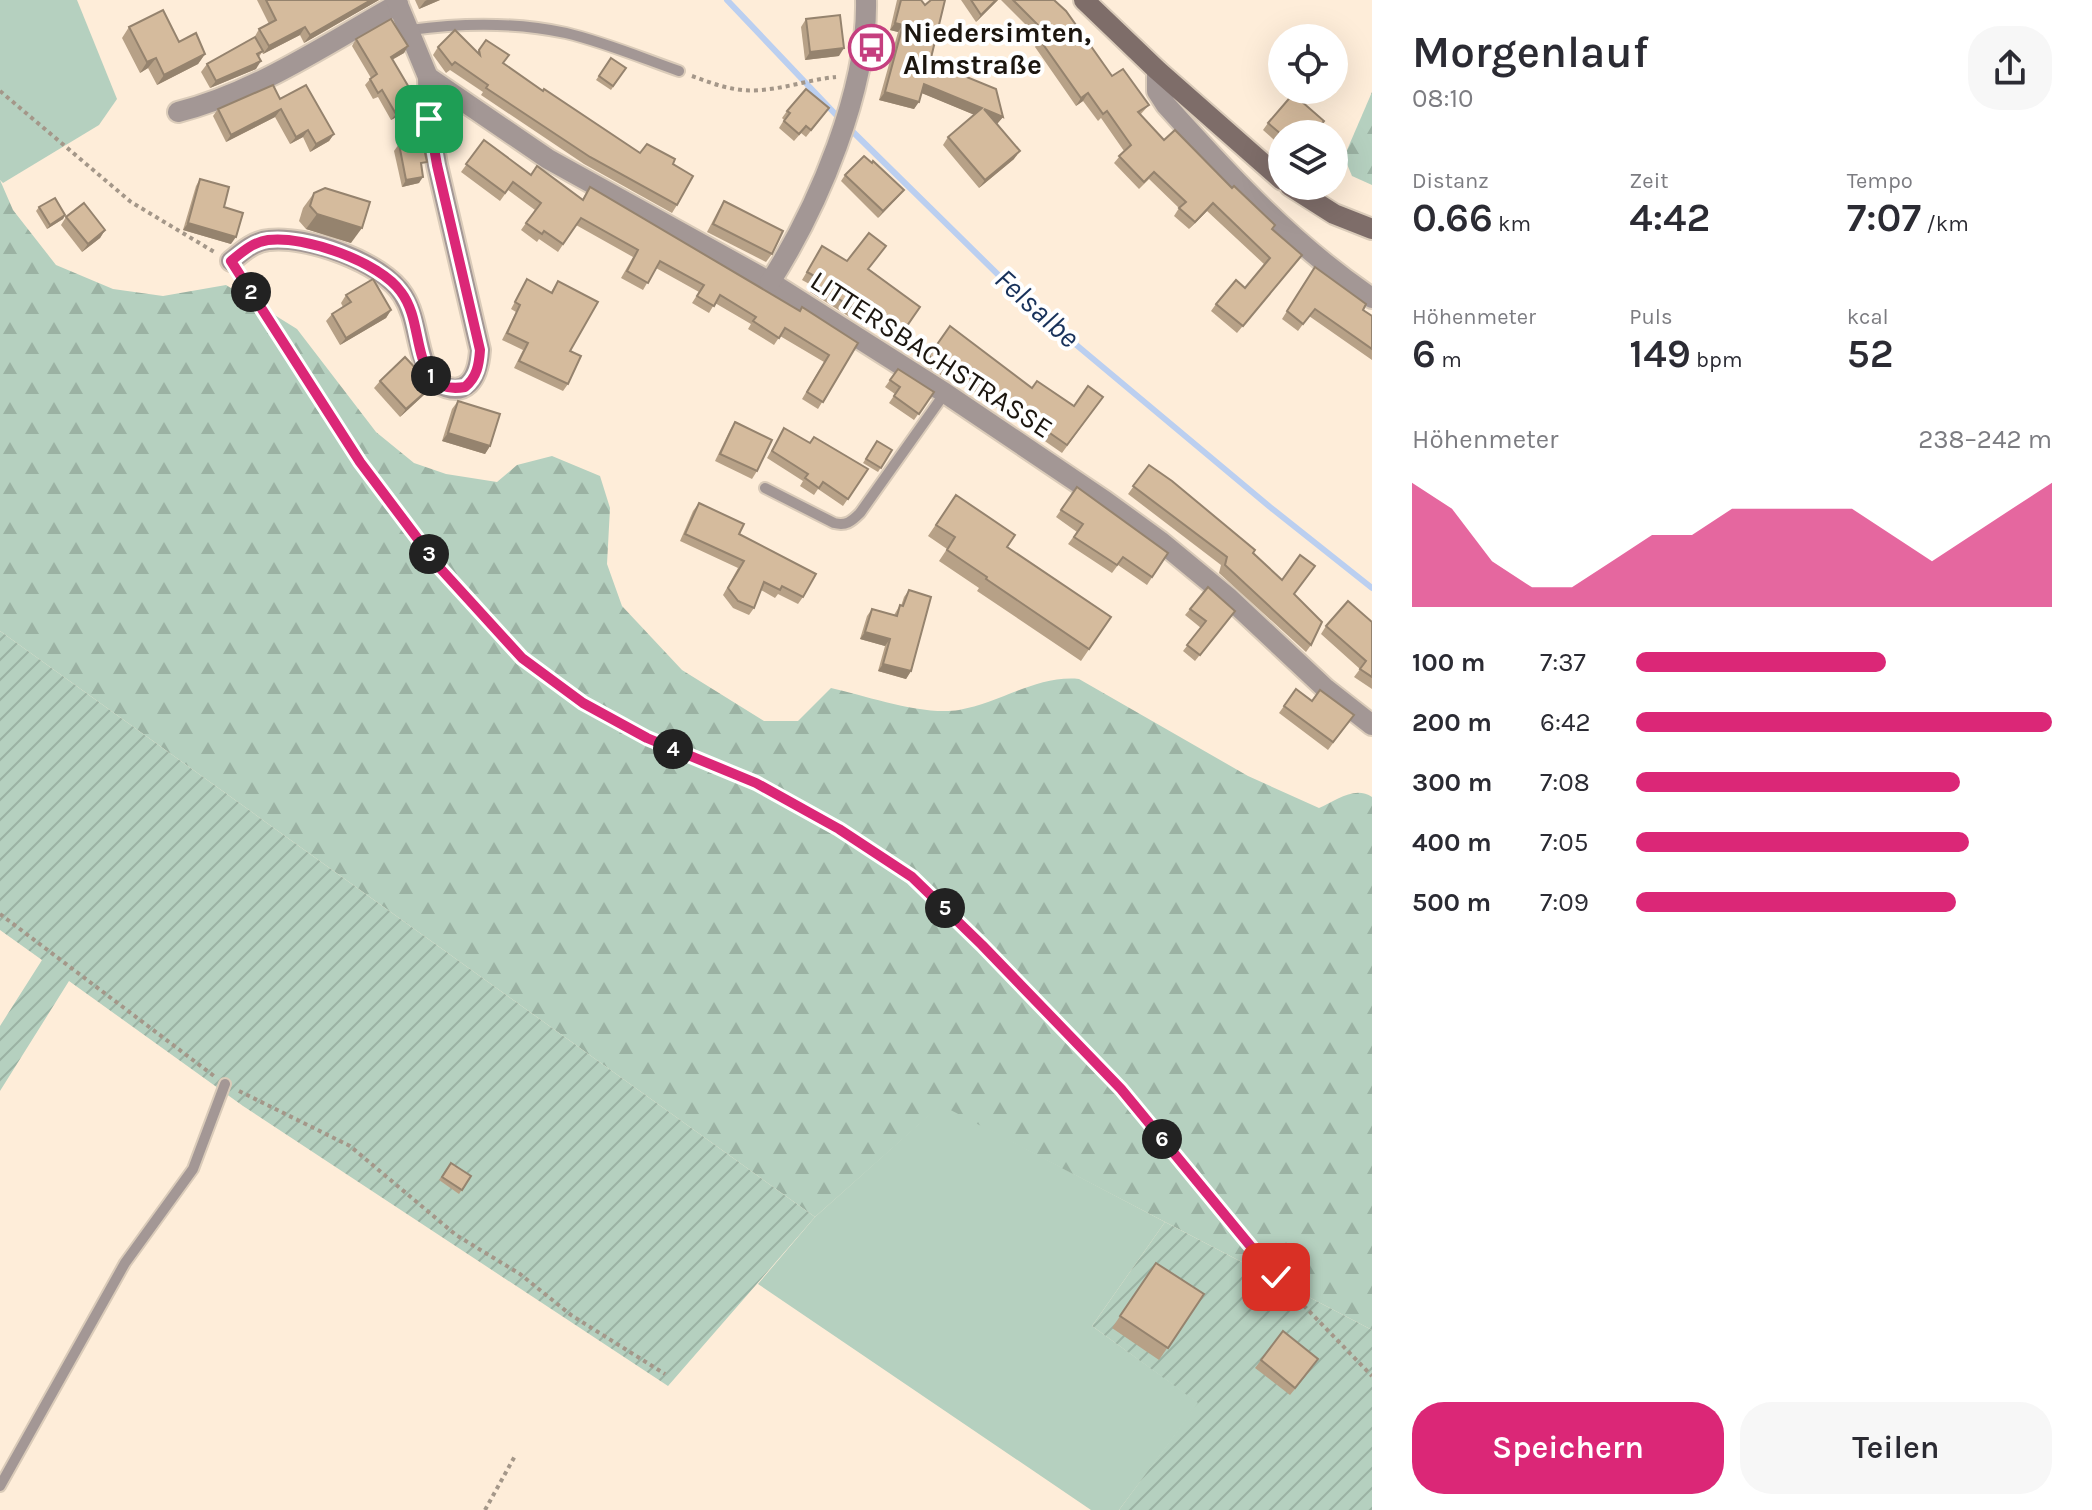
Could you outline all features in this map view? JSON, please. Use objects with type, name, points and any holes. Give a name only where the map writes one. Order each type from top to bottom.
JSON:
[{"type":"main road","points":[[1084,0],[1157,70],[1268,168]]},
{"type":"main road","points":[[1312,200],[1334,214],[1372,229]]},
{"type":"street","points":[[770,282],[809,212],[840,134],[864,42],[866,0]]},
{"type":"street","points":[[178,112],[208,103],[272,74],[397,2],[428,77],[429,119],[437,165],[480,350],[473,380],[465,387],[456,388],[435,382],[423,361],[410,307],[390,279],[373,268],[343,255],[289,240],[268,240],[255,244],[231,261]]},
{"type":"street","points":[[1157,70],[1157,91],[1166,105],[1234,181],[1310,253],[1372,298]]},
{"type":"street","name":"LITTERSBACHSTRASSE","points":[[428,77],[548,159],[770,282],[945,393],[1105,501],[1229,598],[1326,689],[1372,725]]},
{"type":"lane","points":[[410,30],[450,25],[542,29],[590,40],[679,71]]},
{"type":"lane","points":[[765,488],[834,523],[843,525],[851,522],[945,393]]},
{"type":"lane","points":[[0,1486],[125,1263],[193,1169],[225,1084]]},
{"type":"path","points":[[679,71],[736,90],[771,89],[808,79],[857,76]]},
{"type":"path","points":[[0,91],[131,202],[231,261],[360,462],[439,567],[522,658],[596,710],[647,738],[756,783],[839,829],[912,877],[1121,1089],[1276,1277],[1372,1376]]},
{"type":"path","points":[[0,914],[225,1084],[350,1146],[456,1235],[520,1274],[571,1315],[665,1374]]},
{"type":"path","points":[[485,1510],[515,1456]]},
{"type":"green space","points":[[0,0],[77,0],[117,99],[99,125],[3,183],[0,180]]},
{"type":"green space","points":[[1372,92],[1372,185],[1352,176],[1348,166],[1348,148]]},
{"type":"green space","points":[[0,180],[13,210],[56,265],[113,289],[163,296],[226,285],[297,329],[376,432],[414,463],[446,474],[497,482],[517,465],[552,456],[600,476],[610,508],[607,564],[622,606],[682,670],[764,721],[798,721],[831,688],[912,708],[945,711],[974,706],[1048,681],[1079,679],[1248,776],[1319,808],[1352,793],[1372,797],[1372,1330],[941,1105],[815,1217],[0,631]]},
{"type":"green space","points":[[0,631],[815,1217],[668,1386],[243,1106],[69,981],[0,1091],[0,1026],[42,960],[0,930]]},
{"type":"green space","points":[[941,1104],[1165,1222],[1092,1326],[1199,1403],[1119,1510],[1091,1510],[758,1284],[815,1217]]},
{"type":"green space","points":[[1165,1222],[1372,1330],[1372,1510],[1119,1510],[1198,1403],[1092,1326]]},
{"type":"building","points":[[266,0],[371,0],[310,35],[305,27],[269,46],[259,29],[276,20]]},
{"type":"building","points":[[901,0],[921,0],[925,5],[931,0],[945,0],[930,62],[996,89],[1003,117],[984,109],[1020,151],[985,180],[948,137],[982,108],[924,84],[919,102],[885,92],[903,25],[895,23]]},
{"type":"building","points":[[971,0],[996,0],[981,15]]},
{"type":"building","points":[[1013,0],[1054,0],[1066,11],[1112,76],[1123,69],[1149,105],[1138,112],[1164,140],[1175,130],[1232,188],[1234,186],[1275,225],[1272,229],[1302,255],[1243,326],[1216,304],[1236,280],[1245,288],[1270,258],[1213,203],[1195,222],[1179,208],[1186,202],[1154,172],[1144,182],[1119,156],[1131,145],[1107,111],[1103,114],[1088,93],[1081,98],[1040,40],[1048,35]]},
{"type":"building","points":[[163,10],[179,42],[196,33],[205,54],[164,75],[156,58],[147,62],[129,27]]},
{"type":"building","points":[[840,15],[844,48],[810,52],[806,19]]},
{"type":"building","points":[[391,19],[408,46],[391,57],[417,101],[396,114],[382,90],[378,93],[370,79],[377,74],[356,39]]},
{"type":"building","points":[[455,30],[480,55],[479,50],[486,40],[509,55],[503,63],[640,153],[647,144],[675,159],[673,164],[693,176],[677,205],[590,157],[486,88],[488,85],[455,62],[452,65],[438,47]]},
{"type":"building","points":[[255,37],[263,51],[257,54],[261,61],[216,81],[207,64]]},
{"type":"building","points":[[611,58],[626,68],[613,86],[599,76]]},
{"type":"building","points":[[273,85],[280,99],[306,85],[334,134],[316,144],[308,130],[296,137],[281,109],[231,135],[218,109]]},
{"type":"building","points":[[806,89],[829,108],[811,130],[806,126],[799,134],[784,121],[790,113],[787,111]]},
{"type":"building","points":[[1284,104],[1304,104],[1323,120],[1271,120]]},
{"type":"building","points":[[422,139],[427,162],[421,163],[423,177],[406,180],[399,144]]},
{"type":"building","points":[[484,140],[531,175],[537,166],[583,200],[590,187],[800,311],[802,307],[858,343],[823,402],[807,392],[829,355],[785,328],[779,338],[753,321],[756,317],[720,295],[714,306],[697,296],[704,285],[660,261],[648,283],[627,271],[638,250],[581,218],[563,244],[544,231],[542,234],[526,223],[541,203],[513,182],[505,193],[466,164]]},
{"type":"building","points":[[864,156],[904,190],[883,211],[845,175]]},
{"type":"building","points":[[200,179],[229,187],[224,207],[243,213],[236,237],[188,223]]},
{"type":"building","points":[[325,188],[370,202],[362,228],[317,214],[310,206],[314,193]]},
{"type":"building","points":[[55,198],[65,215],[50,225],[39,207]]},
{"type":"building","points":[[724,201],[783,231],[772,254],[713,224]]},
{"type":"building","points":[[84,203],[105,230],[88,244],[66,217]]},
{"type":"building","points":[[869,233],[886,246],[868,269],[920,307],[902,333],[875,314],[872,320],[815,284],[818,278],[807,272],[822,246],[847,261]]},
{"type":"building","points":[[1315,267],[1366,304],[1363,310],[1372,316],[1372,349],[1315,309],[1303,324],[1287,311]]},
{"type":"building","points":[[373,279],[391,310],[346,338],[332,314],[351,302],[346,295]]},
{"type":"building","points":[[527,279],[552,293],[558,281],[598,302],[570,351],[581,356],[568,384],[519,361],[528,343],[507,333],[520,305],[515,302]]},
{"type":"building","points":[[950,326],[1032,388],[1037,381],[1074,406],[1088,386],[1103,397],[1067,445],[952,365],[949,369],[929,356]]},
{"type":"building","points":[[405,357],[432,386],[406,409],[380,381]]},
{"type":"building","points":[[898,369],[934,392],[919,414],[894,396],[900,387],[890,380]]},
{"type":"building","points":[[458,401],[500,414],[490,446],[448,433]]},
{"type":"building","points":[[735,422],[772,440],[757,471],[720,454]]},
{"type":"building","points":[[784,428],[810,443],[814,437],[868,469],[848,499],[823,482],[819,488],[805,478],[808,474],[772,451]]},
{"type":"building","points":[[877,441],[892,450],[881,468],[866,459]]},
{"type":"building","points":[[1149,465],[1255,550],[1253,553],[1282,580],[1300,555],[1315,566],[1294,594],[1322,622],[1311,645],[1225,565],[1227,557],[1133,486]]},
{"type":"building","points":[[1077,487],[1168,553],[1152,577],[1123,557],[1117,565],[1074,537],[1083,524],[1061,510]]},
{"type":"building","points":[[956,495],[1015,535],[1007,547],[1111,617],[1089,649],[947,550],[955,537],[936,525]]},
{"type":"building","points":[[699,503],[744,524],[739,534],[816,574],[803,597],[782,586],[780,590],[764,582],[754,608],[738,601],[728,588],[744,561],[685,534]]},
{"type":"building","points":[[1208,587],[1235,611],[1200,655],[1187,645],[1206,621],[1190,609]]},
{"type":"building","points":[[909,590],[931,597],[911,671],[883,664],[890,639],[865,632],[872,609],[897,616]]},
{"type":"building","points":[[1348,601],[1372,622],[1372,677],[1360,669],[1366,661],[1326,626]]},
{"type":"building","points":[[1296,689],[1312,701],[1320,690],[1354,715],[1333,742],[1284,706]]},
{"type":"building","points":[[451,1163],[471,1176],[462,1190],[442,1177]]},
{"type":"building","points":[[1156,1263],[1204,1294],[1168,1348],[1120,1316]]},
{"type":"building","points":[[1283,1331],[1318,1359],[1295,1388],[1261,1360]]},
{"type":"waterway","name":"Felsalbe","points":[[727,0],[840,119]]},
{"type":"waterway","name":"Felsalbe","points":[[848,127],[1031,307],[1372,588]]},
{"type":"place","name":"Niedersimten, Almstraße","points":[[872,48]]},
{"type":"route","points":[[429,119],[480,350],[477,371],[465,387],[442,386],[435,382],[423,361],[410,307],[390,279],[373,268],[343,255],[289,240],[268,240],[255,244],[231,261],[360,462],[439,567],[522,658],[583,703],[647,738],[756,783],[839,829],[912,877],[1121,1089],[1276,1277]]}]
